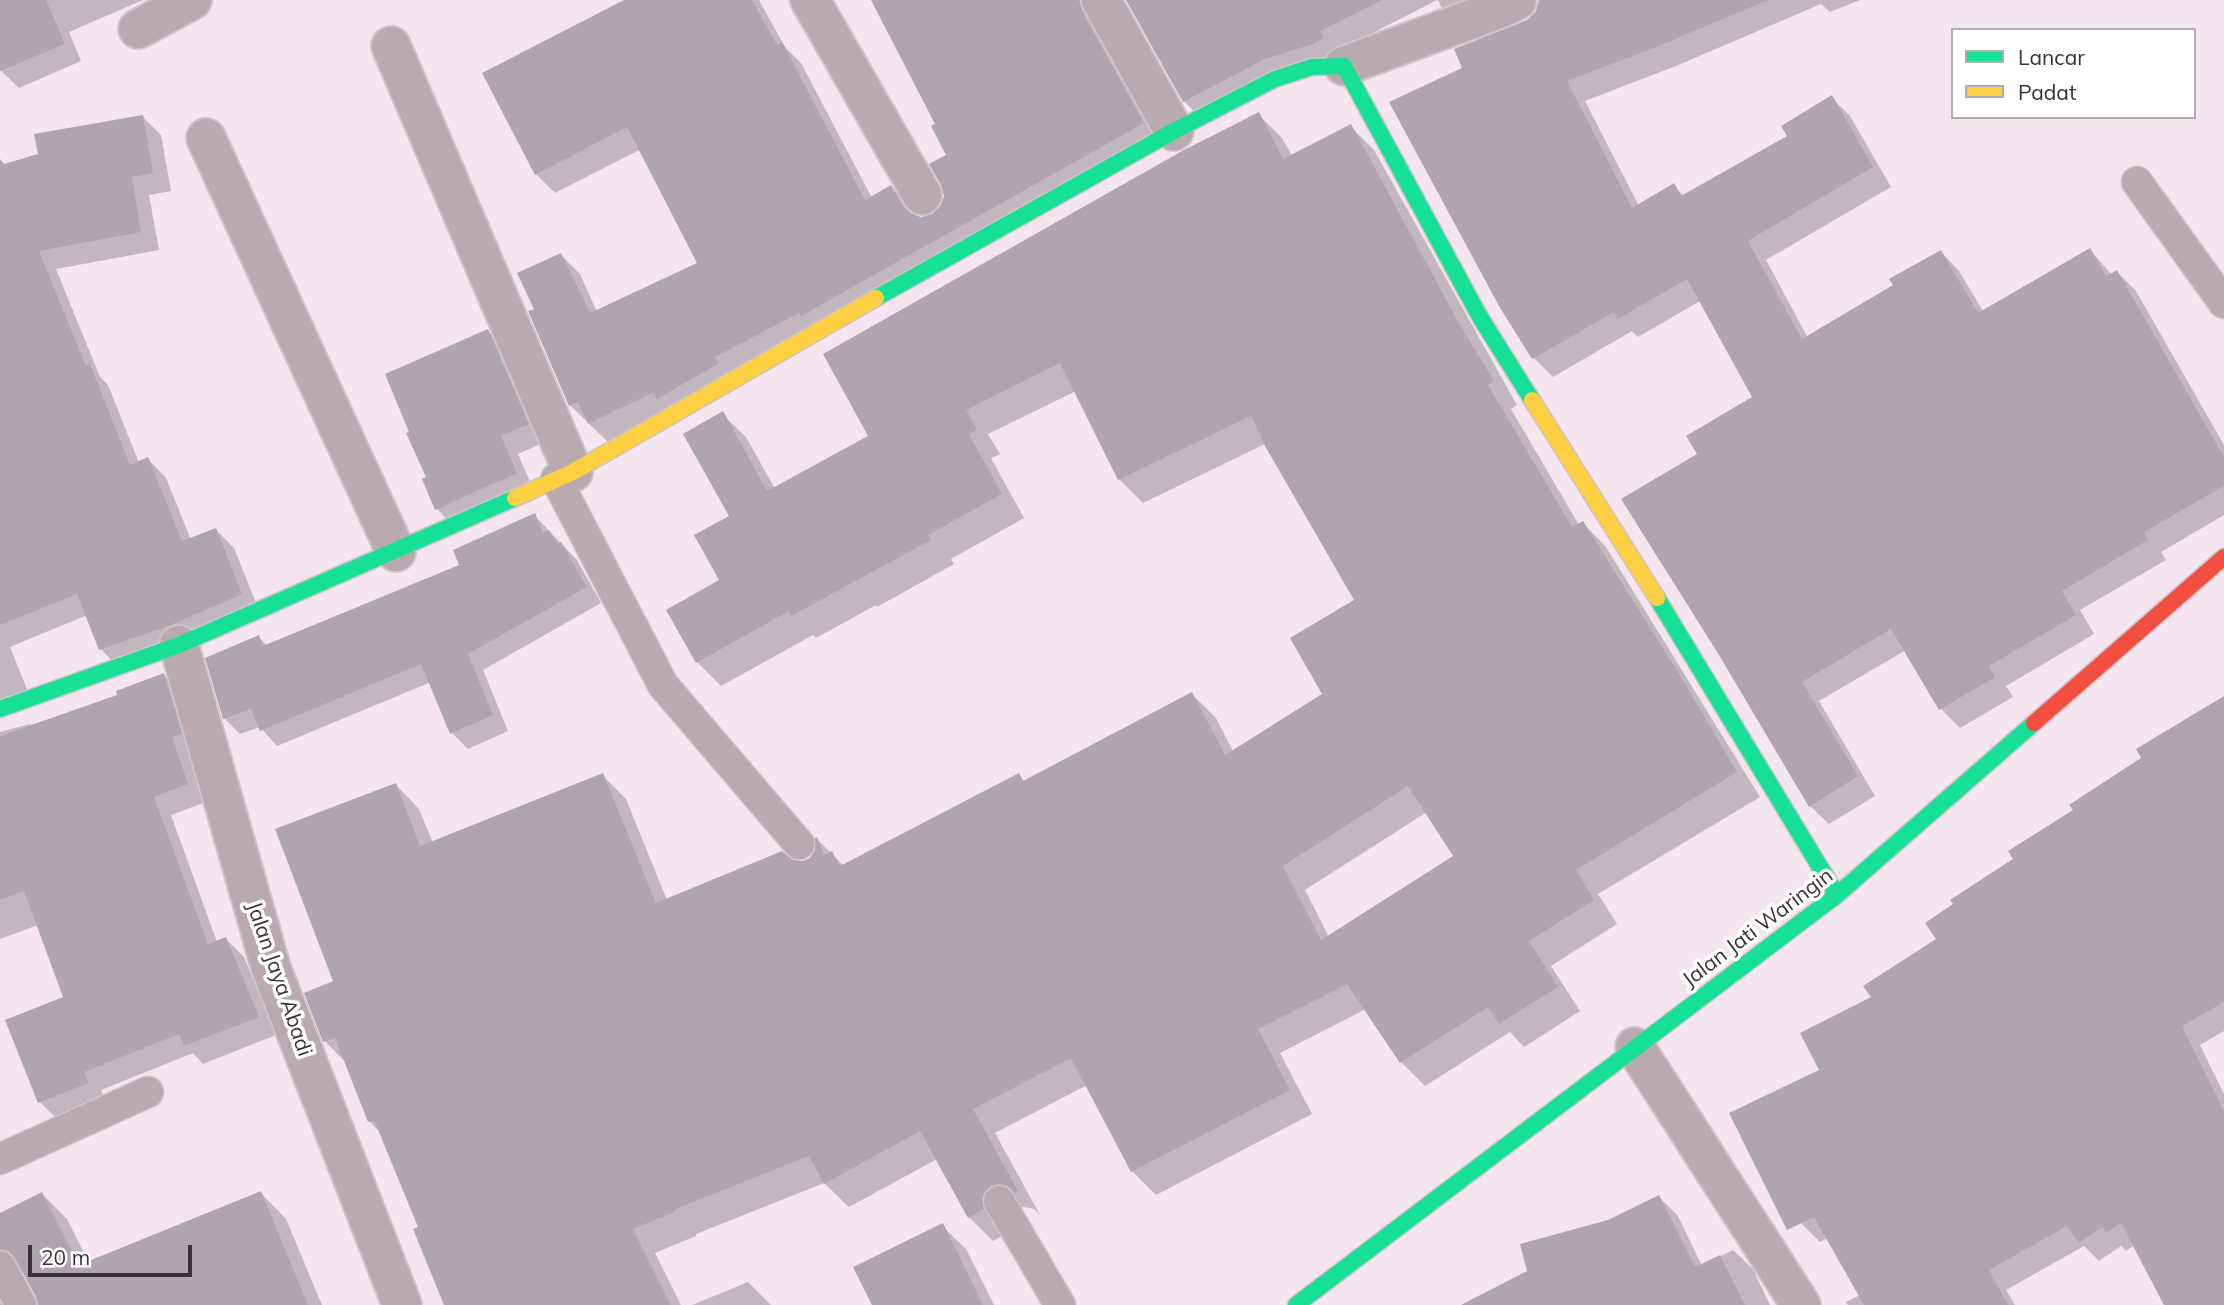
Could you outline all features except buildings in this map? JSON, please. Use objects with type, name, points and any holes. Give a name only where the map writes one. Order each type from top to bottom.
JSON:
[{"type":"street","points":[[138,29],[192,0]]},
{"type":"street","points":[[810,0],[922,195]]},
{"type":"street","points":[[1101,0],[1174,131]]},
{"type":"street","points":[[0,709],[179,645],[565,476],[955,253],[1174,131],[1275,79],[1312,66],[1344,66],[1517,0]]},
{"type":"street","points":[[391,46],[565,476]]},
{"type":"street","points":[[1344,66],[1480,317],[1700,666],[1837,895]]},
{"type":"street","points":[[206,138],[396,552]]},
{"type":"street","name":"Jalan Jati Waringin","points":[[1296,1305],[1837,895],[2224,557]]},
{"type":"street","name":"Jalan Jaya Abadi","points":[[179,645],[271,968],[402,1305]]},
{"type":"street","points":[[1635,1047],[1801,1305]]},
{"type":"lane","points":[[2137,182],[2224,303]]},
{"type":"lane","points":[[565,476],[663,685],[799,844]]},
{"type":"lane","points":[[0,1159],[148,1092]]},
{"type":"lane","points":[[999,1201],[1060,1305]]},
{"type":"lane","points":[[0,1266],[21,1305]]},
{"type":"traffic: fast","points":[[876,298],[1174,131],[1275,79],[1312,67],[1344,66],[1480,317],[1532,400]]},
{"type":"traffic: fast","points":[[0,709],[179,645],[515,498]]},
{"type":"traffic: fast","points":[[1657,598],[1837,895]]},
{"type":"traffic: fast","points":[[1296,1305],[1837,895],[2034,723]]},
{"type":"traffic: slow","points":[[515,498],[573,472],[876,298]]},
{"type":"traffic: slow","points":[[1532,400],[1657,598]]},
{"type":"traffic: jam","points":[[2034,723],[2224,557]]}]
